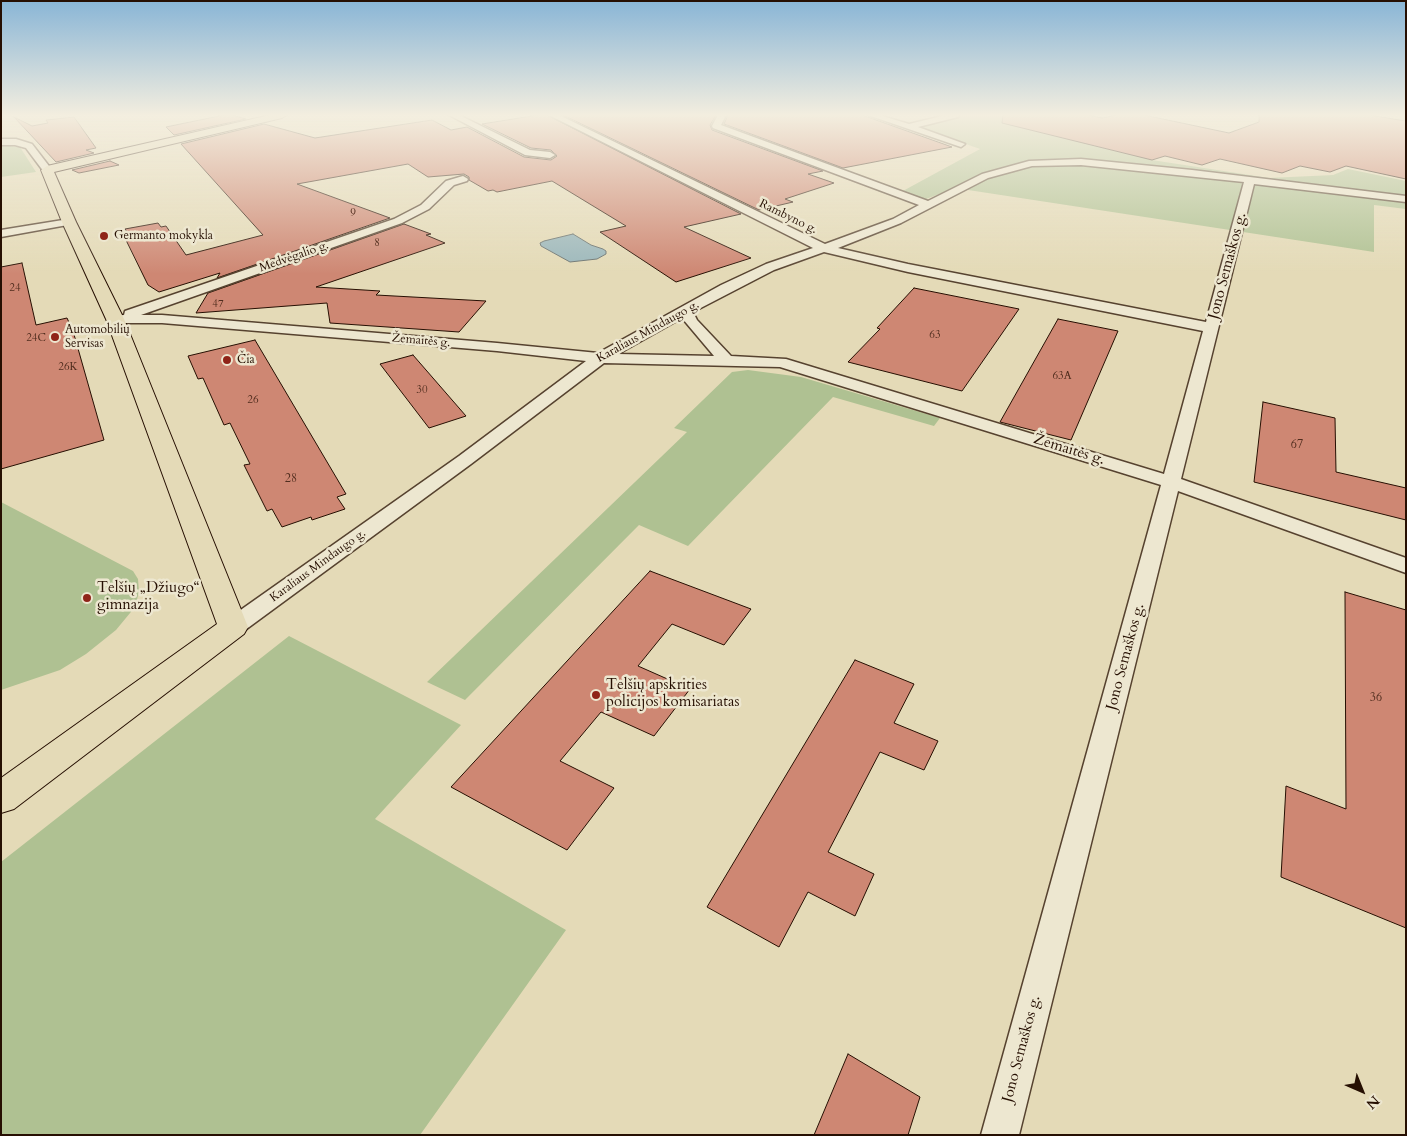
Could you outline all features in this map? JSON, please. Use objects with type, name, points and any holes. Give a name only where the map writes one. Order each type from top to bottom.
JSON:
[{"type":"main road","points":[[55,168],[47,170],[69,222],[115,319],[177,486],[233,627]]},
{"type":"main road","name":"Karaliaus Mindaugo g.","points":[[1,798],[233,627]]},
{"type":"street","name":"Rambyno g.","points":[[662,168],[823,248],[908,268],[1212,328]]},
{"type":"street","points":[[829,168],[928,205]]},
{"type":"street","name":"Karaliaus Mindaugo g.","points":[[233,627],[465,460],[600,358],[770,267],[848,241],[928,205],[985,176],[1011,168]]},
{"type":"street","name":"Karaliaus Mindaugo g.","points":[[1142,168],[1406,199]]},
{"type":"street","name":"Medvėgalio g.","points":[[115,319],[398,222],[425,207],[450,183],[463,179]]},
{"type":"street","name":"Jono Semaškos g.","points":[[1000,1135],[1250,180]]},
{"type":"street","points":[[1,234],[69,222]]},
{"type":"street","points":[[685,311],[691,322],[727,361]]},
{"type":"street","name":"Žemaitės g.","points":[[115,319],[172,320],[600,358],[781,362],[1172,482],[1406,566]]},
{"type":"green space","points":[[1,168],[33,168],[36,172],[1,177]]},
{"type":"green space","points":[[945,168],[1204,168],[1269,178],[1333,175],[1348,169],[1406,181],[1406,209],[1374,205],[1374,252],[955,188],[926,199],[901,192]]},
{"type":"green space","points":[[748,370],[801,377],[940,418],[934,426],[833,397],[688,546],[639,525],[465,700],[427,682],[687,432],[674,428],[732,372]]},
{"type":"green space","name":"Telšių „Džiugo“ gimnazija","points":[[1,502],[133,571],[138,579],[139,592],[135,607],[116,630],[86,654],[60,670],[1,690]]},
{"type":"green space","points":[[289,636],[461,725],[375,819],[566,930],[420,1135],[1,1135],[1,862]]},
{"type":"water","points":[[573,234],[591,245],[603,249],[606,251],[606,254],[597,259],[570,262],[541,246],[540,243]]},
{"type":"building","points":[[80,168],[104,168],[79,173],[72,170]]},
{"type":"building","points":[[203,168],[386,168],[297,184],[390,218],[217,278],[220,273],[159,292],[148,285],[123,234],[128,233],[125,229],[158,223],[161,227],[166,226],[186,255],[263,235]]},
{"type":"building","points":[[414,168],[651,168],[741,214],[684,227],[751,258],[676,282],[600,232],[626,226],[552,181],[497,192],[493,190],[488,191],[469,180],[469,177],[464,174],[428,177]]},
{"type":"building","points":[[672,168],[815,168],[823,171],[808,174],[834,183],[785,199],[793,202],[759,210]]},
{"type":"building","points":[[1260,168],[1295,168],[1282,173]]},
{"type":"building","points":[[1310,168],[1341,168],[1330,172]]},
{"type":"building","points":[[1355,168],[1406,168],[1406,179]]},
{"type":"building","points":[[404,224],[431,234],[426,235],[445,243],[316,287],[380,291],[376,295],[486,301],[459,332],[330,323],[327,303],[196,313],[208,293]]},
{"type":"building","points":[[22,263],[36,325],[67,318],[73,331],[104,440],[1,469],[1,267]]},
{"type":"building","points":[[914,288],[1019,309],[962,391],[848,362],[880,329],[877,328]]},
{"type":"building","points":[[1058,319],[1118,331],[1071,440],[1000,422]]},
{"type":"building","points":[[255,340],[346,494],[337,497],[345,509],[312,520],[311,517],[282,527],[272,509],[267,511],[244,465],[250,464],[230,423],[224,425],[203,378],[198,379],[188,356]]},
{"type":"building","points":[[413,355],[466,416],[429,428],[380,364]]},
{"type":"building","points":[[1263,402],[1335,418],[1336,472],[1406,488],[1406,520],[1254,482]]},
{"type":"building","points":[[650,571],[751,609],[724,645],[672,624],[638,666],[690,689],[654,736],[601,712],[560,761],[614,788],[567,850],[451,787]]},
{"type":"building","points":[[1345,592],[1406,610],[1406,928],[1281,877],[1286,786],[1346,809]]},
{"type":"building","points":[[855,660],[914,684],[894,723],[938,741],[924,770],[880,752],[828,852],[874,874],[855,916],[808,892],[779,947],[707,907]]},
{"type":"building","points":[[848,1054],[920,1097],[908,1135],[814,1135]]},
{"type":"place","name":"Germanto mokykla","points":[[104,236]]},
{"type":"place","name":"Automobilių Servisas","points":[[55,337]]},
{"type":"place","name":"Čia","points":[[227,360]]},
{"type":"place","name":"Telšių „Džiugo“ gimnazija","points":[[87,598]]},
{"type":"place","name":"Telšių apskrities policijos komisariatas","points":[[596,695]]}]
